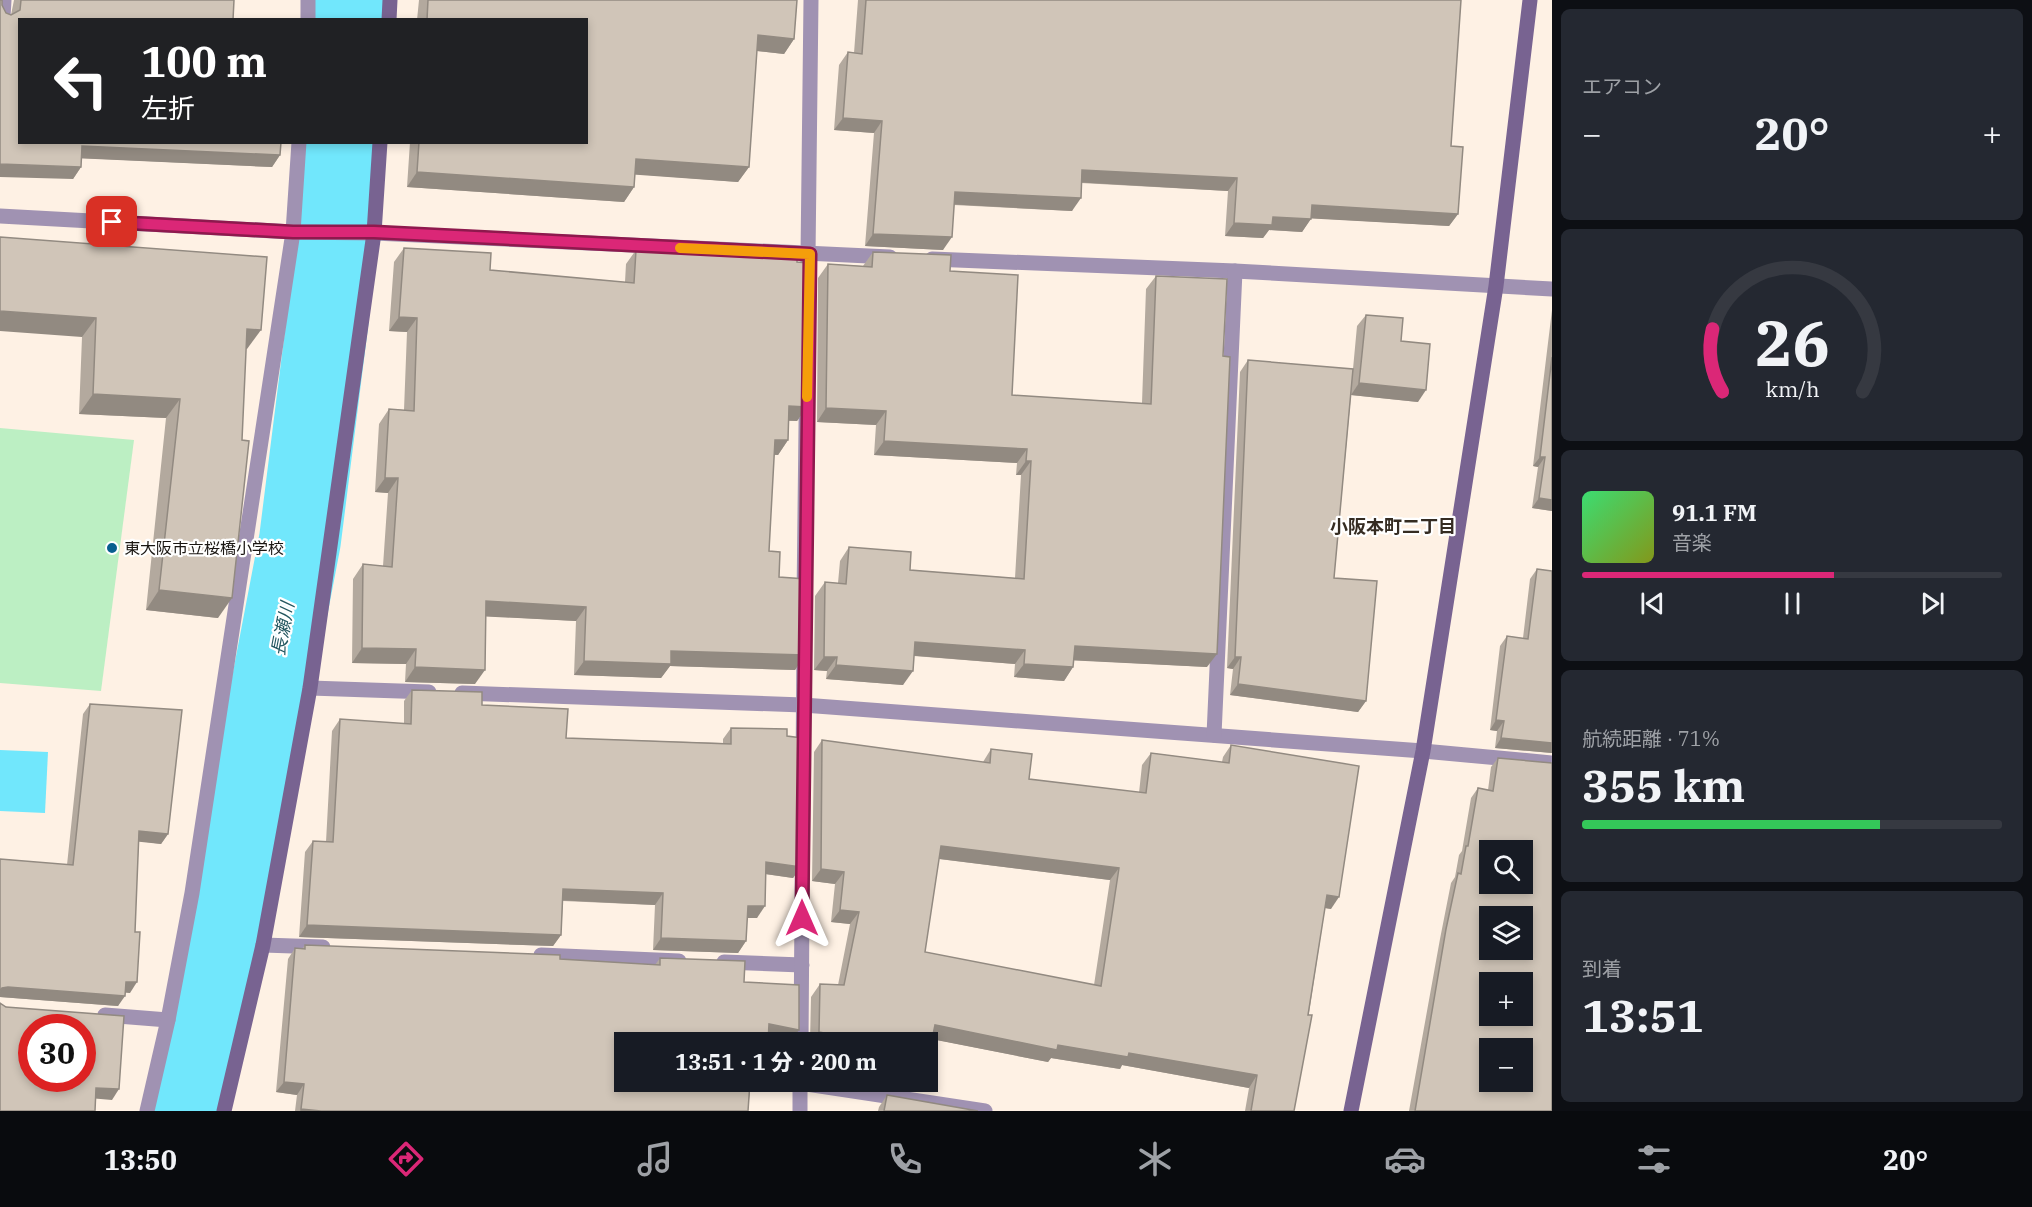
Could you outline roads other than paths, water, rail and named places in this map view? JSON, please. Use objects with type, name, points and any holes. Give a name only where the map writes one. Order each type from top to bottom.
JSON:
[{"type":"street","points":[[3,17],[4,0]]},
{"type":"street","points":[[308,0],[308,18]]},
{"type":"street","points":[[389,18],[390,0]]},
{"type":"street","points":[[801,1032],[811,0]]},
{"type":"street","points":[[1352,1111],[1423,751],[1496,286],[1530,0]]},
{"type":"street","points":[[147,1111],[168,1020],[192,893],[293,232],[299,144]]},
{"type":"street","points":[[224,1111],[263,945],[310,688],[374,232],[380,144]]},
{"type":"street","points":[[0,216],[293,232],[374,232],[810,254],[1235,271],[1552,289]]},
{"type":"street","points":[[1214,735],[1235,271]]},
{"type":"street","points":[[310,688],[803,705],[1423,751],[1552,763]]},
{"type":"street","points":[[263,945],[334,948]]},
{"type":"street","points":[[526,955],[802,965]]},
{"type":"street","points":[[96,1015],[168,1020]]},
{"type":"street","points":[[800,1092],[800,1111]]},
{"type":"street","points":[[864,1092],[985,1111]]},
{"type":"water","points":[[0,750],[48,752],[45,813],[0,811]]},
{"type":"waterway","name":"長瀬川","points":[[349,0],[350,18]]},
{"type":"waterway","name":"長瀬川","points":[[188,1111],[202,1052],[300,540],[328,317],[341,144]]},
{"type":"place","name":"東大阪市立桜橋小学校","points":[[112,548]]},
{"type":"district","name":"小阪本町二丁目","points":[[1393,527]]}]
